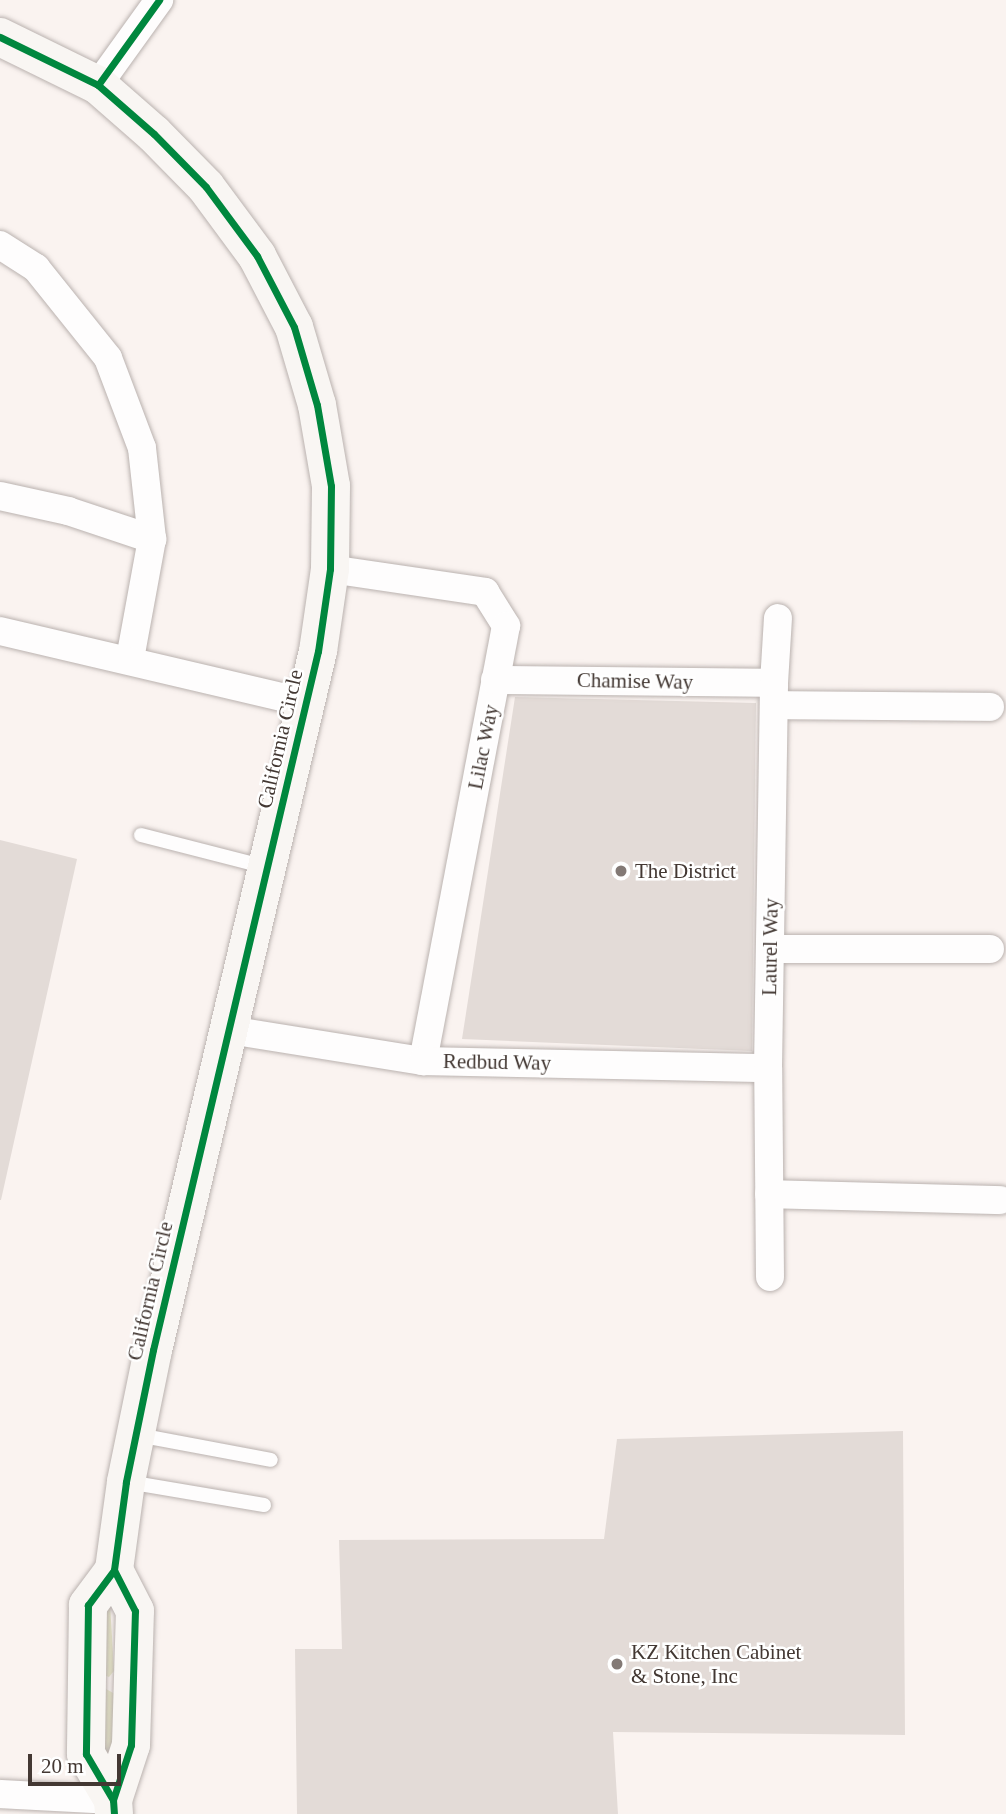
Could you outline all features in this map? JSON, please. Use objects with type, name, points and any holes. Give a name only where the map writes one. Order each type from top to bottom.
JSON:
[{"type":"street","points":[[98,85],[159,0]]},
{"type":"street","name":"California Circle","points":[[0,37],[98,85],[154,134],[206,187],[257,256],[295,327],[317,405],[331,486],[330,569],[318,651],[126,1482],[114,1570],[135,1611],[134,1705],[131,1745],[113,1807]]},
{"type":"street","points":[[0,245],[36,268],[108,358],[142,449],[152,539],[130,659]]},
{"type":"street","points":[[0,496],[68,511],[152,539]]},
{"type":"street","name":"Lilac Way","points":[[330,569],[485,592],[506,626],[423,1061]]},
{"type":"street","name":"Laurel Way","points":[[770,1277],[768,1069],[774,694],[778,618]]},
{"type":"street","points":[[0,631],[130,659],[307,703]]},
{"type":"street","name":"Chamise Way","points":[[495,680],[990,707]]},
{"type":"street","points":[[770,949],[990,949]]},
{"type":"street","name":"Redbud Way","points":[[229,1030],[423,1061],[768,1069]]},
{"type":"street","points":[[769,1194],[999,1200]]},
{"type":"street","points":[[0,1794],[45,1794],[113,1807]]},
{"type":"lane","points":[[141,835],[267,868]]},
{"type":"lane","points":[[135,1434],[271,1460]]},
{"type":"lane","points":[[126,1482],[264,1504]]},
{"type":"green space","points":[[110,1604],[114,1671],[109,1677],[104,1675],[106,1606]]},
{"type":"green space","points":[[106,1689],[115,1694],[114,1749],[107,1755],[103,1751]]},
{"type":"building","name":"The District","points":[[515,697],[756,703],[752,1051],[462,1039]]},
{"type":"building","points":[[0,840],[77,859],[1,1200],[0,1200]]},
{"type":"building","points":[[903,1431],[905,1735],[613,1732],[618,1814],[297,1814],[295,1649],[342,1649],[339,1540],[604,1539],[617,1439]]},
{"type":"cycle path","points":[[98,85],[159,0]]},
{"type":"cycle path","points":[[0,37],[98,85],[154,134],[206,187],[257,256],[294,327],[317,405],[331,486],[330,569],[318,651],[153,1350],[126,1482],[114,1570],[88,1605],[86,1754],[113,1800]]},
{"type":"cycle path","points":[[114,1570],[135,1611],[131,1745],[113,1800],[114,1814]]},
{"type":"place","name":"The District","points":[[621,871]]},
{"type":"place","name":"KZ Kitchen Cabinet & Stone, Inc","points":[[617,1664]]}]
